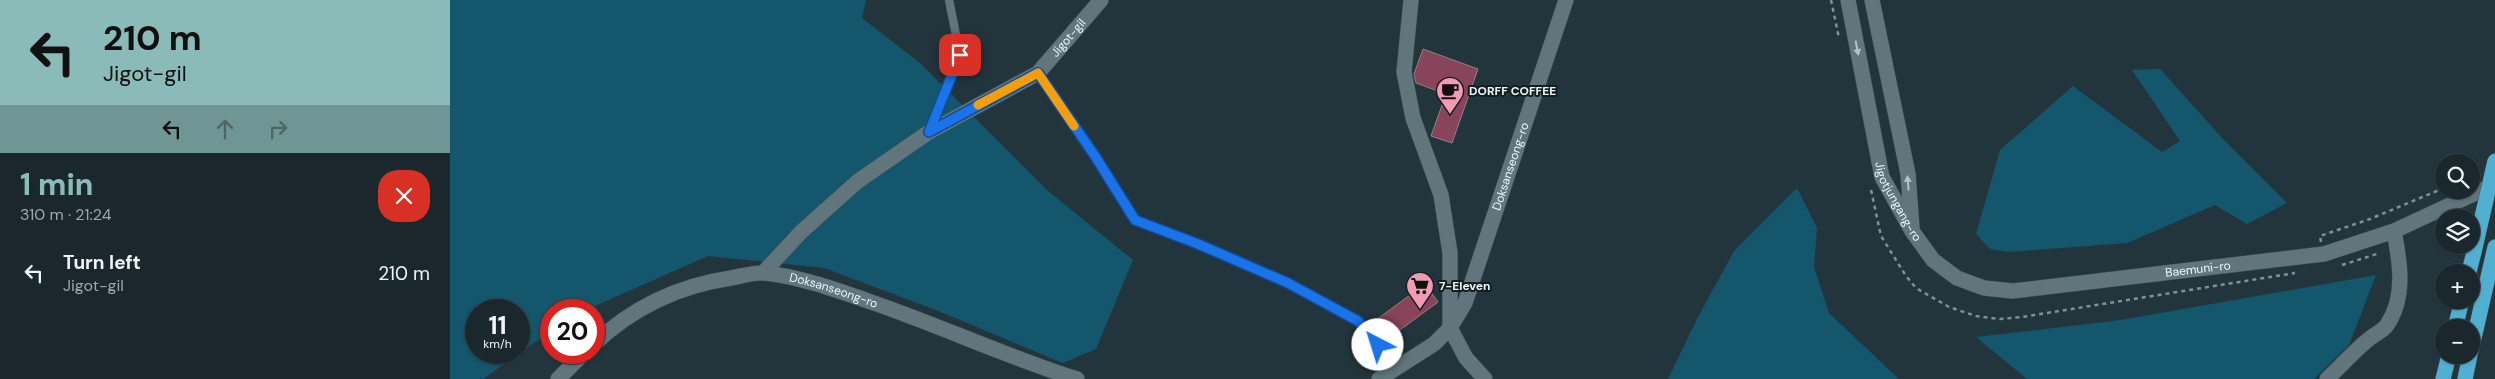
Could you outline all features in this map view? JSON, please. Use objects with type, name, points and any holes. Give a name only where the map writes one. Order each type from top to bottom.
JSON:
[{"type":"highway","points":[[2471,264],[2495,160]]},
{"type":"highway","points":[[2478,319],[2494,249]]},
{"type":"highway","points":[[2443,379],[2446,364]]},
{"type":"highway","points":[[2465,379],[2468,364]]},
{"type":"street","name":"Jigot-gil","points":[[764,273],[802,232],[858,181],[929,132],[1038,73],[1101,0]]},
{"type":"street","points":[[1411,0],[1404,72],[1413,118],[1441,195],[1450,253],[1450,328],[1466,358],[1485,379]]},
{"type":"street","name":"Doksanseong-ro","points":[[1379,379],[1434,344],[1450,328],[1465,303],[1566,0]]},
{"type":"street","name":"Jigotjungang-ro","points":[[1848,0],[1882,177],[1912,231]]},
{"type":"street","name":"Jigotjungang-ro","points":[[1872,0],[1908,174],[1912,231]]},
{"type":"street","name":"Baemuni-ro","points":[[1912,231],[1933,260],[1957,278],[1984,288],[2013,290],[2324,254],[2394,231],[2495,184]]},
{"type":"street","points":[[2327,379],[2370,339],[2386,327],[2395,310],[2398,296],[2400,262],[2394,231]]},
{"type":"street","name":"Doksanseong-ro","points":[[605,334],[642,306],[672,292],[704,282],[764,273],[836,289],[937,325],[1026,363],[1077,379]]},
{"type":"street","points":[[558,379],[573,364]]},
{"type":"lane","points":[[929,132],[960,55],[949,0]]},
{"type":"lane","points":[[1038,73],[1095,156],[1135,220],[1198,244],[1288,283],[1358,321],[1397,368]]},
{"type":"path","points":[[1831,0],[1841,47]]},
{"type":"path","points":[[1871,188],[1881,236],[1906,276],[1916,288],[1949,307],[1976,316],[2000,319],[2022,317],[2299,273]]},
{"type":"path","points":[[2320,236],[2370,219],[2435,192]]},
{"type":"path","points":[[2337,266],[2380,253]]},
{"type":"shaded area","points":[[450,0],[866,0],[862,18],[920,63],[1048,191],[1133,260],[1096,349],[1063,363],[936,310],[824,268],[708,256],[605,302],[605,299],[540,299],[540,339],[530,346],[530,299],[465,299],[465,364],[504,364],[483,379],[450,379]]},
{"type":"shaded area","points":[[2160,69],[2222,138],[2287,203],[2247,224],[2215,205],[2127,243],[2009,252],[1990,249],[1976,234],[2000,150],[2073,86],[2162,152],[2180,141],[2132,70]]},
{"type":"shaded area","points":[[1797,188],[1817,228],[1814,267],[1829,313],[1899,379],[1668,379],[1697,319],[1734,251]]},
{"type":"shaded area","points":[[2376,275],[2349,345],[2314,379],[2027,379],[1976,337],[2121,320]]},
{"type":"building","name":"DORFF COFFEE","points":[[1423,49],[1478,69],[1452,143],[1431,136],[1446,94],[1416,83],[1414,74]]},
{"type":"building","points":[[1425,284],[1438,302],[1389,338],[1376,320]]},
{"type":"slow traffic","points":[[978,105],[1038,73],[1074,126]]},
{"type":"place","name":"DORFF COFFEE","points":[[1450,115]]},
{"type":"place","name":"7-Eleven","points":[[1420,310]]},
{"type":"route","points":[[960,55],[929,132],[1038,73],[1095,156],[1135,220],[1198,244],[1288,283],[1358,321],[1378,345]]}]
